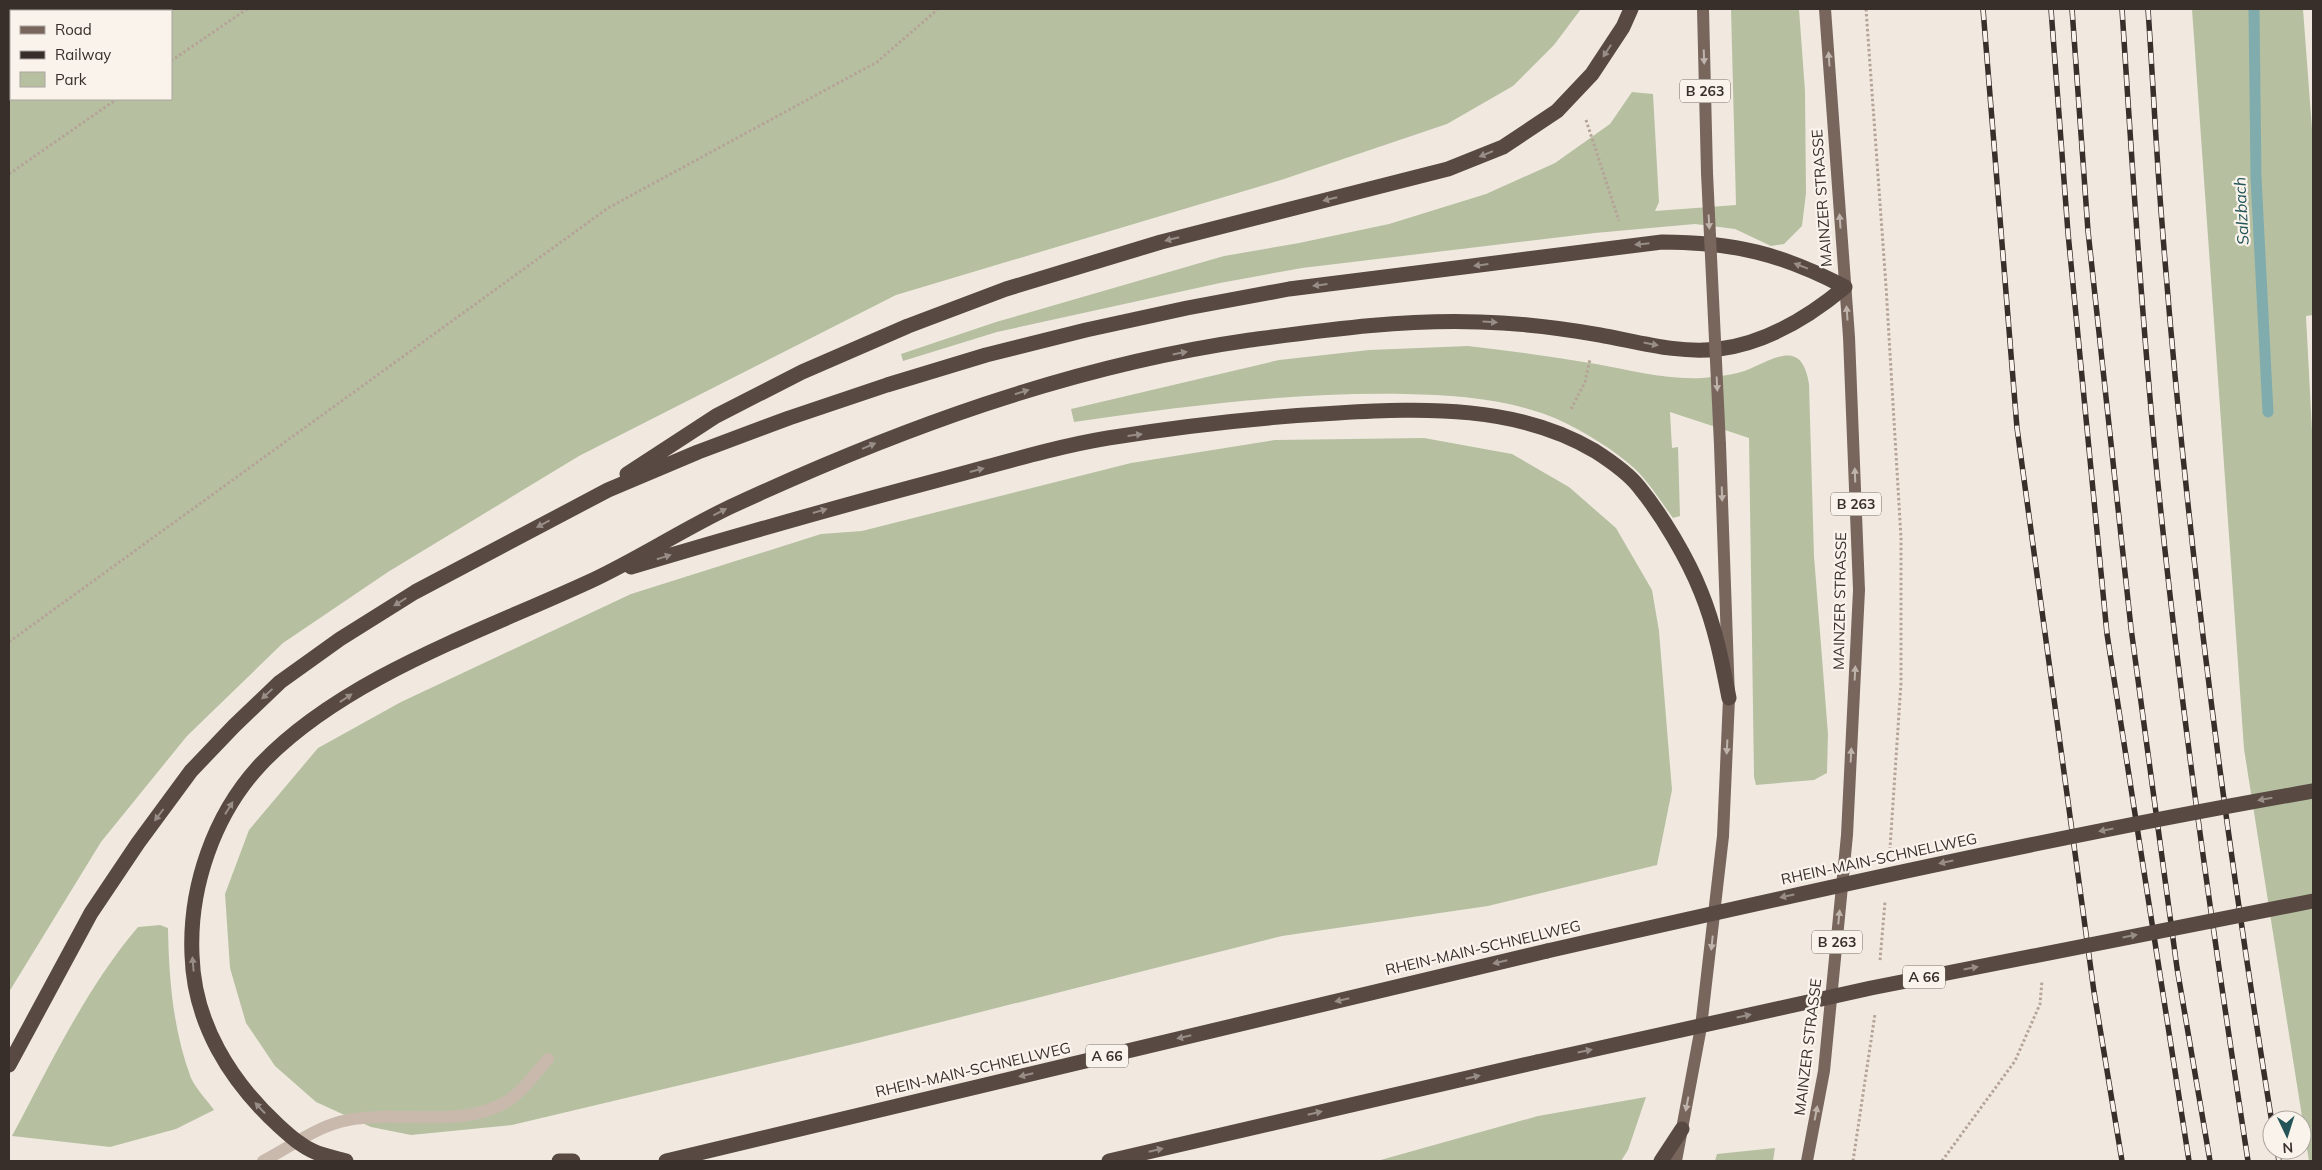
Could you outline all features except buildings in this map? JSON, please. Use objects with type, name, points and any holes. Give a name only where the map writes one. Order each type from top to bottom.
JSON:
[{"type":"highway","points":[[586,501],[716,416],[802,372],[908,326],[1015,286],[1161,242],[1448,169],[1504,147],[1557,111],[1592,74],[1623,27],[1631,9]]},
{"type":"highway","points":[[9,1065],[90,913],[138,843],[191,771],[280,682],[340,639],[415,592],[586,501],[698,452],[887,384],[986,355],[1086,330],[1187,308],[1289,289],[1662,242],[1698,242],[1734,246],[1773,255],[1810,269],[1845,287],[1799,321],[1740,345],[1722,349],[1673,348],[1595,334],[1517,324],[1441,321],[1341,328],[1242,341],[1144,360],[1047,384],[968,409],[891,437],[724,510],[600,576],[449,644],[359,689],[307,726],[262,764],[240,790],[222,820],[208,852],[193,924],[192,955],[195,986],[212,1042],[249,1096],[296,1141],[316,1152],[346,1161]]},
{"type":"highway","points":[[600,576],[822,510],[1015,460],[1106,439],[1276,416],[1372,411],[1450,410],[1504,418],[1559,432],[1597,452],[1638,485],[1669,530],[1701,590],[1716,637],[1730,698]]},
{"type":"highway","name":"RHEIN-MAIN-SCHNELLWEG","points":[[666,1161],[1548,950],[1782,897],[2017,847],[2313,791]]},
{"type":"highway","name":"A 66","points":[[1109,1161],[1537,1062],[1871,988],[2313,901]]},
{"type":"highway","points":[[1661,1161],[1682,1129]]},
{"type":"highway","points":[[559,1161],[572,1161]]},
{"type":"main road","name":"B 263","points":[[1676,1161],[1702,1027],[1711,957],[1723,836],[1730,698],[1707,173],[1702,9]]},
{"type":"main road","name":"MAINZER STRASSE","points":[[1808,1161],[1824,1071],[1846,844],[1859,590],[1852,402],[1825,9]]},
{"type":"lane","points":[[263,1161],[296,1141],[334,1123],[396,1115],[449,1117],[473,1115],[506,1102],[527,1084],[548,1059]]},
{"type":"path","points":[[172,60],[247,9]]},
{"type":"path","points":[[9,642],[608,208],[877,62],[938,9]]},
{"type":"path","points":[[1866,9],[1886,286],[1901,538],[1901,683],[1890,852]]},
{"type":"path","points":[[9,174],[116,100]]},
{"type":"path","points":[[1594,143],[1616,212]]},
{"type":"path","points":[[1569,414],[1585,382]]},
{"type":"path","points":[[1879,969],[1885,901]]},
{"type":"path","points":[[1942,1161],[2014,1061],[2040,1004],[2042,973]]},
{"type":"path","points":[[1853,1161],[1875,1009]]},
{"type":"green space","points":[[9,9],[1581,9],[1554,45],[1513,86],[1447,124],[1281,180],[896,295],[579,456],[388,572],[283,643],[187,736],[101,842],[9,992]]},
{"type":"green space","points":[[1731,9],[1799,9],[1805,91],[1806,193],[1802,226],[1784,244],[1771,246],[1735,229],[1695,224],[1595,233],[1302,268],[1220,283],[997,332],[903,361],[901,354],[996,322],[1224,256],[1299,243],[1389,224],[1486,194],[1555,163],[1610,124],[1632,92],[1653,94],[1659,202],[1655,211],[1736,205]]},
{"type":"green space","points":[[2192,9],[2303,9],[2313,142],[2313,315],[2306,316],[2313,450],[2313,1161],[2309,1160],[2312,1160],[2312,1110],[2301,1110],[2244,749]]},
{"type":"green space","points":[[1468,346],[1564,359],[1662,376],[1689,378],[1713,377],[1736,373],[1777,357],[1793,356],[1800,361],[1809,384],[1814,556],[1828,734],[1827,773],[1814,780],[1756,785],[1754,777],[1749,438],[1670,412],[1672,448],[1678,447],[1680,516],[1673,518],[1639,474],[1626,461],[1607,447],[1557,419],[1539,412],[1482,399],[1424,395],[1322,395],[1240,401],[1074,422],[1071,409],[1279,360],[1369,350]]},
{"type":"green space","points":[[1424,438],[1512,454],[1569,487],[1616,528],[1652,590],[1659,631],[1672,790],[1657,865],[1488,906],[1282,936],[858,1043],[512,1125],[411,1135],[371,1127],[316,1102],[275,1066],[246,1023],[230,968],[225,894],[249,830],[318,748],[401,702],[631,594],[821,534],[862,531],[1131,463],[1275,440]]},
{"type":"green space","points":[[160,925],[168,928],[173,1004],[185,1060],[193,1082],[214,1110],[176,1129],[110,1147],[12,1136],[85,1001],[102,975],[138,927]]},
{"type":"green space","points":[[1646,1097],[1628,1150],[1621,1161],[1377,1161],[1538,1116]]},
{"type":"green space","points":[[1775,1148],[1773,1161],[1715,1161],[1717,1154]]},
{"type":"waterway","name":"Salzbach","points":[[2254,9],[2256,177],[2268,412]]},
{"type":"railway","points":[[1983,9],[2017,428],[2094,992],[2122,1161]]},
{"type":"railway","points":[[2051,9],[2068,233],[2107,634],[2189,1161]]},
{"type":"railway","points":[[2072,9],[2088,231],[2131,628],[2177,968],[2210,1161]]},
{"type":"railway","points":[[2122,9],[2147,358],[2166,560],[2198,818],[2248,1161]]},
{"type":"railway","points":[[2148,9],[2171,336],[2194,561],[2222,787],[2270,1110]]}]
